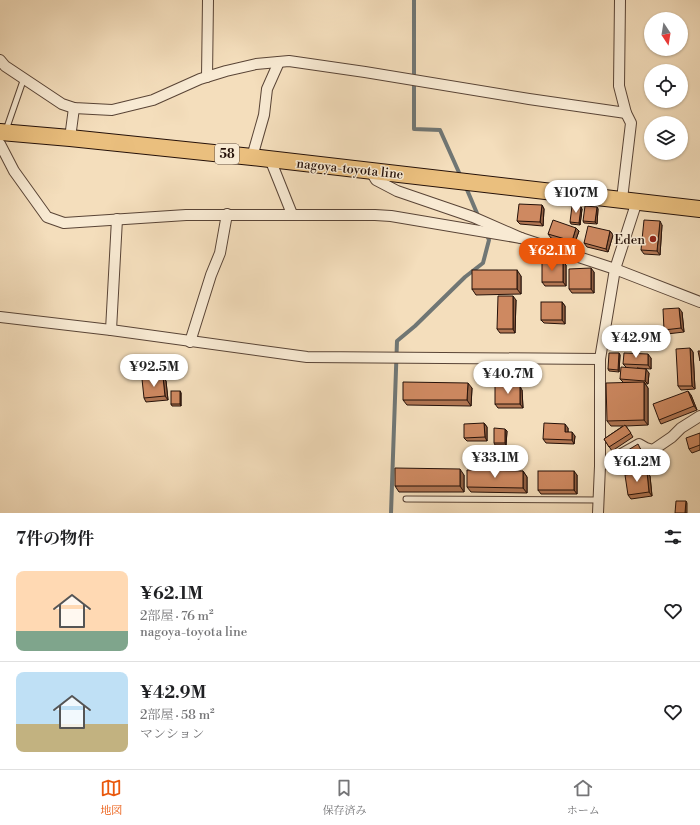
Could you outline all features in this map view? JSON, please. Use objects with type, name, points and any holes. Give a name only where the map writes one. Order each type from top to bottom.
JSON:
[{"type":"main road","name":"nagoya-toyota line","points":[[2,136],[70,138],[252,157],[700,209]]},
{"type":"street","points":[[207,77],[208,0]]},
{"type":"street","points":[[598,513],[600,466],[600,359],[615,269],[630,200],[631,123],[626,113],[619,86],[620,0]]},
{"type":"street","points":[[0,60],[5,66],[62,104],[74,108],[112,110],[153,100],[207,77],[226,71],[256,64],[289,61],[626,113]]},
{"type":"street","points":[[252,157],[264,115],[267,89],[278,62]]},
{"type":"street","points":[[70,138],[74,108]]},
{"type":"street","points":[[2,136],[14,171],[47,217],[64,223],[186,215],[375,215],[476,230],[491,229]]},
{"type":"street","points":[[270,159],[292,214]]},
{"type":"street","points":[[370,170],[376,180],[397,191],[474,217],[491,229],[615,269],[700,302]]},
{"type":"street","points":[[190,342],[211,275],[220,253],[227,214]]},
{"type":"street","points":[[111,330],[117,219]]},
{"type":"street","points":[[0,317],[111,330],[307,357],[600,359]]},
{"type":"street","points":[[600,466],[639,444],[653,450],[672,438],[681,428],[700,416]]},
{"type":"lane","points":[[2,136],[24,78]]},
{"type":"lane","points":[[406,500],[599,500]]},
{"type":"building","points":[[519,204],[542,205],[540,222],[517,221]]},
{"type":"building","points":[[572,206],[581,207],[579,223],[570,222]]},
{"type":"building","points":[[585,206],[597,207],[595,222],[583,221]]},
{"type":"building","points":[[553,220],[576,228],[572,241],[548,234]]},
{"type":"building","name":"Eden","points":[[644,220],[660,221],[657,251],[641,250]]},
{"type":"building","points":[[588,226],[610,231],[606,249],[584,243]]},
{"type":"building","points":[[542,262],[563,262],[563,282],[542,282]]},
{"type":"building","points":[[591,268],[591,289],[569,289],[569,269]]},
{"type":"building","points":[[472,270],[517,270],[517,289],[472,289]]},
{"type":"building","points":[[498,296],[513,296],[513,329],[497,329]]},
{"type":"building","points":[[541,302],[562,302],[562,320],[541,320]]},
{"type":"building","points":[[679,308],[681,328],[664,330],[663,309]]},
{"type":"building","points":[[690,348],[692,386],[678,386],[676,349]]},
{"type":"building","points":[[609,353],[619,353],[618,370],[608,369]]},
{"type":"building","points":[[624,353],[648,354],[648,365],[623,364]]},
{"type":"building","points":[[621,367],[646,369],[645,381],[620,379]]},
{"type":"building","points":[[163,377],[165,396],[144,398],[142,379]]},
{"type":"building","points":[[403,382],[468,383],[467,400],[403,400]]},
{"type":"building","points":[[644,382],[644,420],[607,421],[606,383]]},
{"type":"building","points":[[495,386],[520,386],[520,404],[495,404]]},
{"type":"building","points":[[171,391],[180,391],[180,404],[171,404]]},
{"type":"building","points":[[688,391],[694,406],[659,420],[653,404]]},
{"type":"building","points":[[484,423],[485,437],[464,438],[464,424]]},
{"type":"building","points":[[544,423],[565,424],[565,432],[572,432],[572,440],[543,439]]},
{"type":"building","points":[[625,425],[631,433],[609,447],[604,439]]},
{"type":"building","points":[[494,428],[505,429],[505,443],[494,443]]},
{"type":"building","points":[[700,433],[700,445],[689,449],[686,438]]},
{"type":"building","points":[[638,444],[643,454],[626,464],[620,455]]},
{"type":"building","points":[[395,468],[460,469],[460,486],[395,486]]},
{"type":"building","points":[[467,470],[523,471],[523,488],[467,487]]},
{"type":"building","points":[[538,471],[574,471],[574,490],[538,490]]},
{"type":"building","points":[[647,472],[649,492],[628,495],[625,475]]},
{"type":"building","points":[[676,501],[686,501],[685,513],[675,513]]},
{"type":"waterway","points":[[414,0],[414,129],[440,130],[461,177]]},
{"type":"waterway","points":[[465,185],[479,218]]},
{"type":"waterway","points":[[391,513],[397,341],[415,326],[465,277],[483,263],[489,240],[486,233]]},
{"type":"place","name":"Eden","points":[[653,239]]}]
